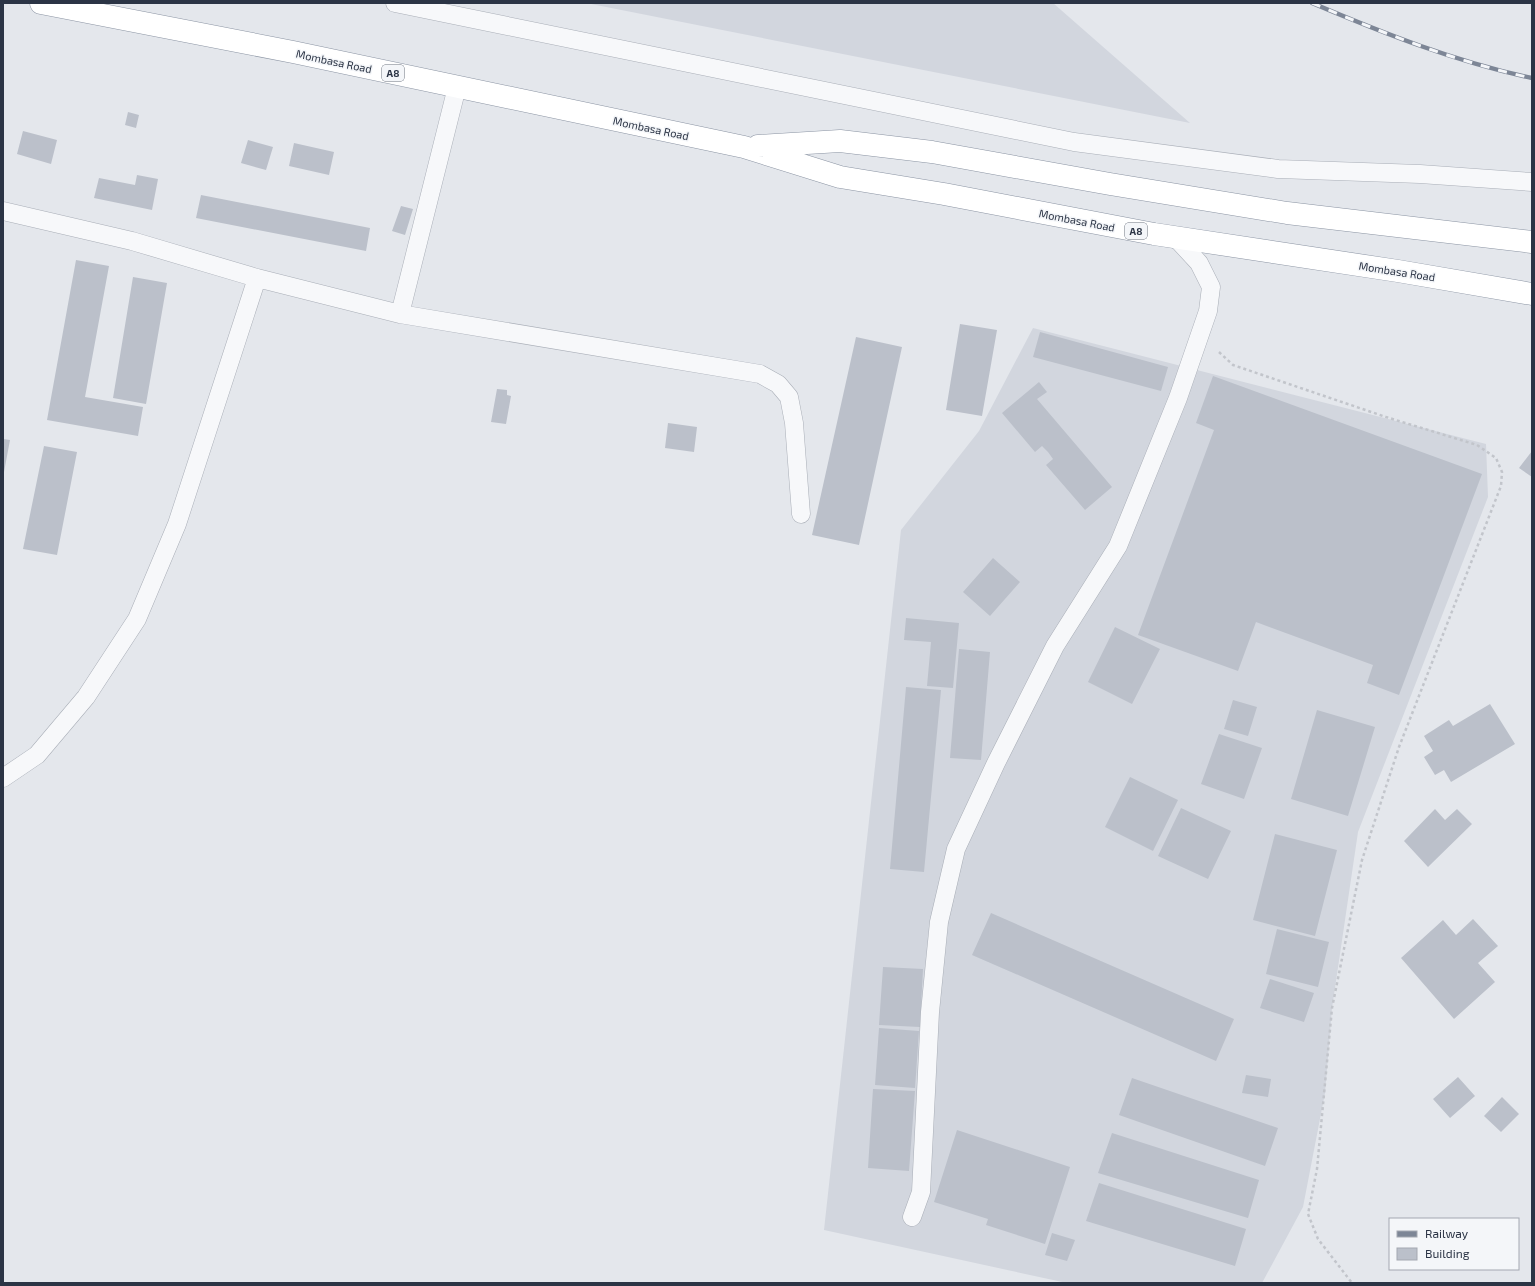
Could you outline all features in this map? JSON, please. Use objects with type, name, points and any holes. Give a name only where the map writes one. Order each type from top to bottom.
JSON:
[{"type":"highway","name":"Mombasa Road","points":[[40,3],[293,52],[744,147],[840,177],[944,194],[1175,237],[1398,270],[1532,294]]},
{"type":"highway","name":"Mombasa Road","points":[[744,147],[840,141],[932,152],[1110,184],[1287,213],[1532,242]]},
{"type":"lane","points":[[395,3],[1074,142],[1278,169],[1420,174],[1532,182]]},
{"type":"lane","points":[[400,314],[458,87]]},
{"type":"lane","points":[[3,211],[132,241],[256,278],[400,314],[760,374],[778,384],[789,397],[794,423],[801,514]]},
{"type":"lane","points":[[912,1217],[921,1192],[930,1012],[939,922],[956,849],[996,763],[1055,646],[1118,546],[1178,398],[1208,312],[1212,287],[1199,263],[1175,237]]},
{"type":"lane","points":[[3,778],[37,756],[86,697],[136,619],[177,524],[256,278]]},
{"type":"path","points":[[1201,333],[1233,365],[1477,446],[1496,458],[1502,472],[1500,486],[1399,747],[1362,860],[1332,1008],[1317,1169],[1308,1214],[1318,1238],[1352,1283]]},
{"type":"shaded area","points":[[586,3],[1053,3],[1190,123]]},
{"type":"shaded area","points":[[1033,328],[1486,444],[1488,497],[1358,832],[1332,1008],[1325,1093],[1303,1207],[1262,1283],[1067,1283],[824,1230],[901,530],[979,431]]},
{"type":"building","points":[[128,112],[139,115],[136,128],[125,125]]},
{"type":"building","points":[[23,131],[57,140],[51,164],[17,154]]},
{"type":"building","points":[[248,140],[273,147],[266,170],[241,163]]},
{"type":"building","points":[[294,143],[334,152],[329,175],[289,166]]},
{"type":"building","points":[[137,175],[158,179],[152,210],[94,198],[99,178],[135,185]]},
{"type":"building","points":[[201,195],[370,228],[366,251],[196,218]]},
{"type":"building","points":[[401,206],[413,209],[405,235],[392,231]]},
{"type":"building","points":[[76,260],[109,266],[85,397],[143,407],[138,436],[47,420]]},
{"type":"building","points":[[133,277],[167,283],[146,404],[113,398]]},
{"type":"building","points":[[960,324],[997,330],[982,416],[946,410]]},
{"type":"building","points":[[1040,332],[1168,367],[1161,391],[1033,357]]},
{"type":"building","points":[[856,337],[902,347],[859,545],[812,535]]},
{"type":"building","points":[[1213,376],[1482,474],[1399,695],[1367,683],[1373,665],[1256,622],[1238,671],[1138,635],[1214,430],[1196,423]]},
{"type":"building","points":[[1039,382],[1047,392],[1037,399],[1112,487],[1085,510],[1046,465],[1053,459],[1048,452],[1042,446],[1035,452],[1002,413]]},
{"type":"building","points":[[497,389],[507,390],[507,395],[511,396],[506,424],[491,422]]},
{"type":"building","points":[[668,423],[697,427],[694,452],[665,448]]},
{"type":"building","points":[[3,439],[10,440],[4,472],[3,471]]},
{"type":"building","points":[[44,446],[77,452],[57,555],[23,549]]},
{"type":"building","points":[[1532,451],[1532,477],[1519,468]]},
{"type":"building","points":[[993,558],[1020,582],[990,616],[963,592]]},
{"type":"building","points":[[906,618],[959,623],[953,688],[927,686],[931,642],[904,640]]},
{"type":"building","points":[[1115,627],[1160,649],[1132,704],[1088,682]]},
{"type":"building","points":[[959,649],[990,652],[981,760],[950,758]]},
{"type":"building","points":[[906,687],[941,690],[924,872],[890,869]]},
{"type":"building","points":[[1233,700],[1257,707],[1248,736],[1224,729]]},
{"type":"building","points":[[1490,704],[1515,744],[1451,782],[1444,770],[1435,775],[1424,757],[1433,751],[1424,736],[1449,720],[1453,726]]},
{"type":"building","points":[[1317,710],[1375,727],[1348,816],[1291,799]]},
{"type":"building","points":[[1219,734],[1262,748],[1244,799],[1201,784]]},
{"type":"building","points":[[1130,777],[1178,800],[1153,851],[1105,827]]},
{"type":"building","points":[[1181,808],[1231,831],[1208,879],[1158,856]]},
{"type":"building","points":[[1435,809],[1445,820],[1457,809],[1472,824],[1428,867],[1404,841]]},
{"type":"building","points":[[1275,834],[1337,850],[1315,936],[1253,920]]},
{"type":"building","points":[[991,913],[1234,1019],[1216,1061],[972,955]]},
{"type":"building","points":[[1473,919],[1498,946],[1478,963],[1495,982],[1454,1019],[1401,958],[1443,920],[1456,935]]},
{"type":"building","points":[[1277,929],[1329,942],[1318,987],[1266,974]]},
{"type":"building","points":[[883,967],[923,969],[920,1027],[879,1025]]},
{"type":"building","points":[[1270,979],[1314,993],[1304,1022],[1260,1008]]},
{"type":"building","points":[[879,1028],[919,1031],[915,1088],[875,1085]]},
{"type":"building","points":[[1246,1075],[1271,1079],[1268,1097],[1242,1093]]},
{"type":"building","points":[[1458,1077],[1475,1096],[1450,1118],[1433,1099]]},
{"type":"building","points":[[1132,1078],[1278,1128],[1265,1166],[1119,1115]]},
{"type":"building","points":[[873,1089],[915,1091],[909,1171],[868,1168]]},
{"type":"building","points":[[1502,1097],[1519,1114],[1501,1132],[1484,1116]]},
{"type":"building","points":[[957,1130],[1070,1167],[1045,1244],[986,1225],[988,1219],[934,1202]]},
{"type":"building","points":[[1112,1133],[1259,1180],[1248,1218],[1098,1173]]},
{"type":"building","points":[[1099,1183],[1246,1229],[1235,1266],[1086,1221]]},
{"type":"building","points":[[1052,1233],[1075,1240],[1067,1261],[1045,1255]]},
{"type":"railway","points":[[1312,3],[1420,46],[1476,64],[1532,78]]}]
